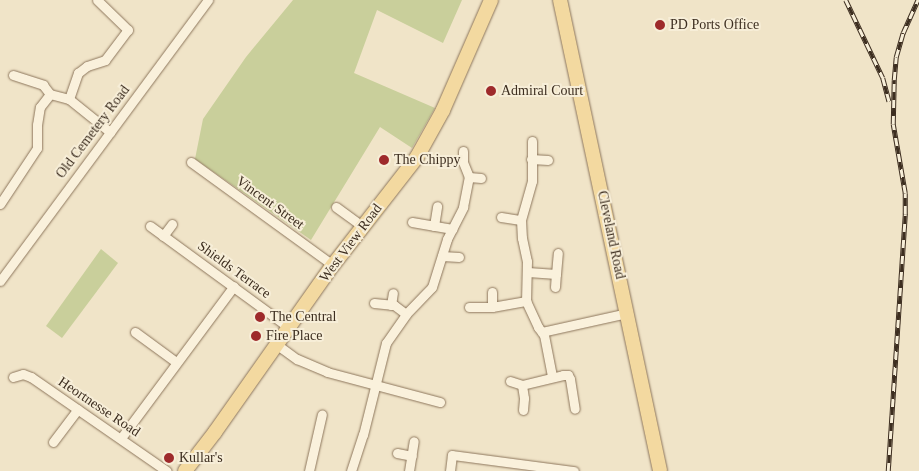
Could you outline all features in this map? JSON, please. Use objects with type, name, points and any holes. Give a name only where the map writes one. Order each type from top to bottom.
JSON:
[{"type":"main road","name":"West View Road","points":[[185,471],[215,432],[333,265],[417,157],[431,133],[491,0]]},
{"type":"main road","name":"Cleveland Road","points":[[560,0],[628,313],[660,471]]},
{"type":"street","points":[[68,99],[78,73],[88,66],[105,60],[128,30],[97,0]]},
{"type":"street","name":"Old Cemetery Road","points":[[0,281],[208,0]]},
{"type":"street","points":[[13,75],[43,85],[50,94],[68,99],[110,132]]},
{"type":"street","points":[[0,204],[37,148],[37,125],[40,107],[50,94]]},
{"type":"street","points":[[532,141],[532,181],[521,220],[528,272],[526,301],[542,332],[552,376]]},
{"type":"street","points":[[351,471],[364,435],[386,343],[406,314],[432,287],[452,229],[463,207],[469,177],[463,162],[463,151]]},
{"type":"street","points":[[531,159],[548,160]]},
{"type":"street","name":"Vincent Street","points":[[191,162],[333,265]]},
{"type":"street","points":[[469,177],[481,178]]},
{"type":"street","points":[[434,226],[437,206]]},
{"type":"street","points":[[336,207],[362,226]]},
{"type":"street","points":[[501,217],[521,220]]},
{"type":"street","points":[[412,222],[452,229]]},
{"type":"street","points":[[163,236],[172,224]]},
{"type":"street","name":"Shields Terrace","points":[[150,226],[288,327]]},
{"type":"street","points":[[555,287],[558,253]]},
{"type":"street","points":[[442,256],[458,257]]},
{"type":"street","points":[[528,272],[556,274]]},
{"type":"street","points":[[121,438],[234,286]]},
{"type":"street","points":[[492,292],[492,308]]},
{"type":"street","points":[[391,305],[393,293]]},
{"type":"street","points":[[469,307],[492,308],[526,301]]},
{"type":"street","points":[[374,303],[391,305],[406,314]]},
{"type":"street","points":[[542,332],[628,313]]},
{"type":"street","points":[[135,332],[176,362]]},
{"type":"street","points":[[276,344],[313,366],[440,402]]},
{"type":"street","name":"Heortnesse Road","points":[[13,377],[23,374],[31,377],[167,471]]},
{"type":"street","points":[[510,380],[522,385],[552,376],[568,376],[575,409]]},
{"type":"street","points":[[522,385],[523,410]]},
{"type":"street","points":[[53,442],[78,409]]},
{"type":"street","points":[[309,471],[322,414]]},
{"type":"street","points":[[409,471],[414,441]]},
{"type":"street","points":[[397,453],[412,456]]},
{"type":"street","points":[[450,471],[452,455],[553,470],[574,471]]},
{"type":"street","points":[[488,471],[489,461]]},
{"type":"green space","points":[[293,0],[462,0],[443,43],[377,10],[354,73],[435,108],[412,148],[380,127],[311,240],[195,159],[203,119],[246,57]]},
{"type":"green space","points":[[101,249],[118,263],[62,338],[46,326]]},
{"type":"railway","points":[[846,0],[883,78],[889,101]]},
{"type":"railway","points":[[888,471],[905,214],[905,193],[893,124],[894,80],[896,57],[903,33],[918,0]]},
{"type":"place","name":"PD Ports Office","points":[[660,25]]},
{"type":"place","name":"Admiral Court","points":[[491,91]]},
{"type":"place","name":"The Chippy","points":[[384,160]]},
{"type":"place","name":"The Central","points":[[260,317]]},
{"type":"place","name":"Fire Place","points":[[256,336]]},
{"type":"place","name":"Kullar's","points":[[169,458]]}]
